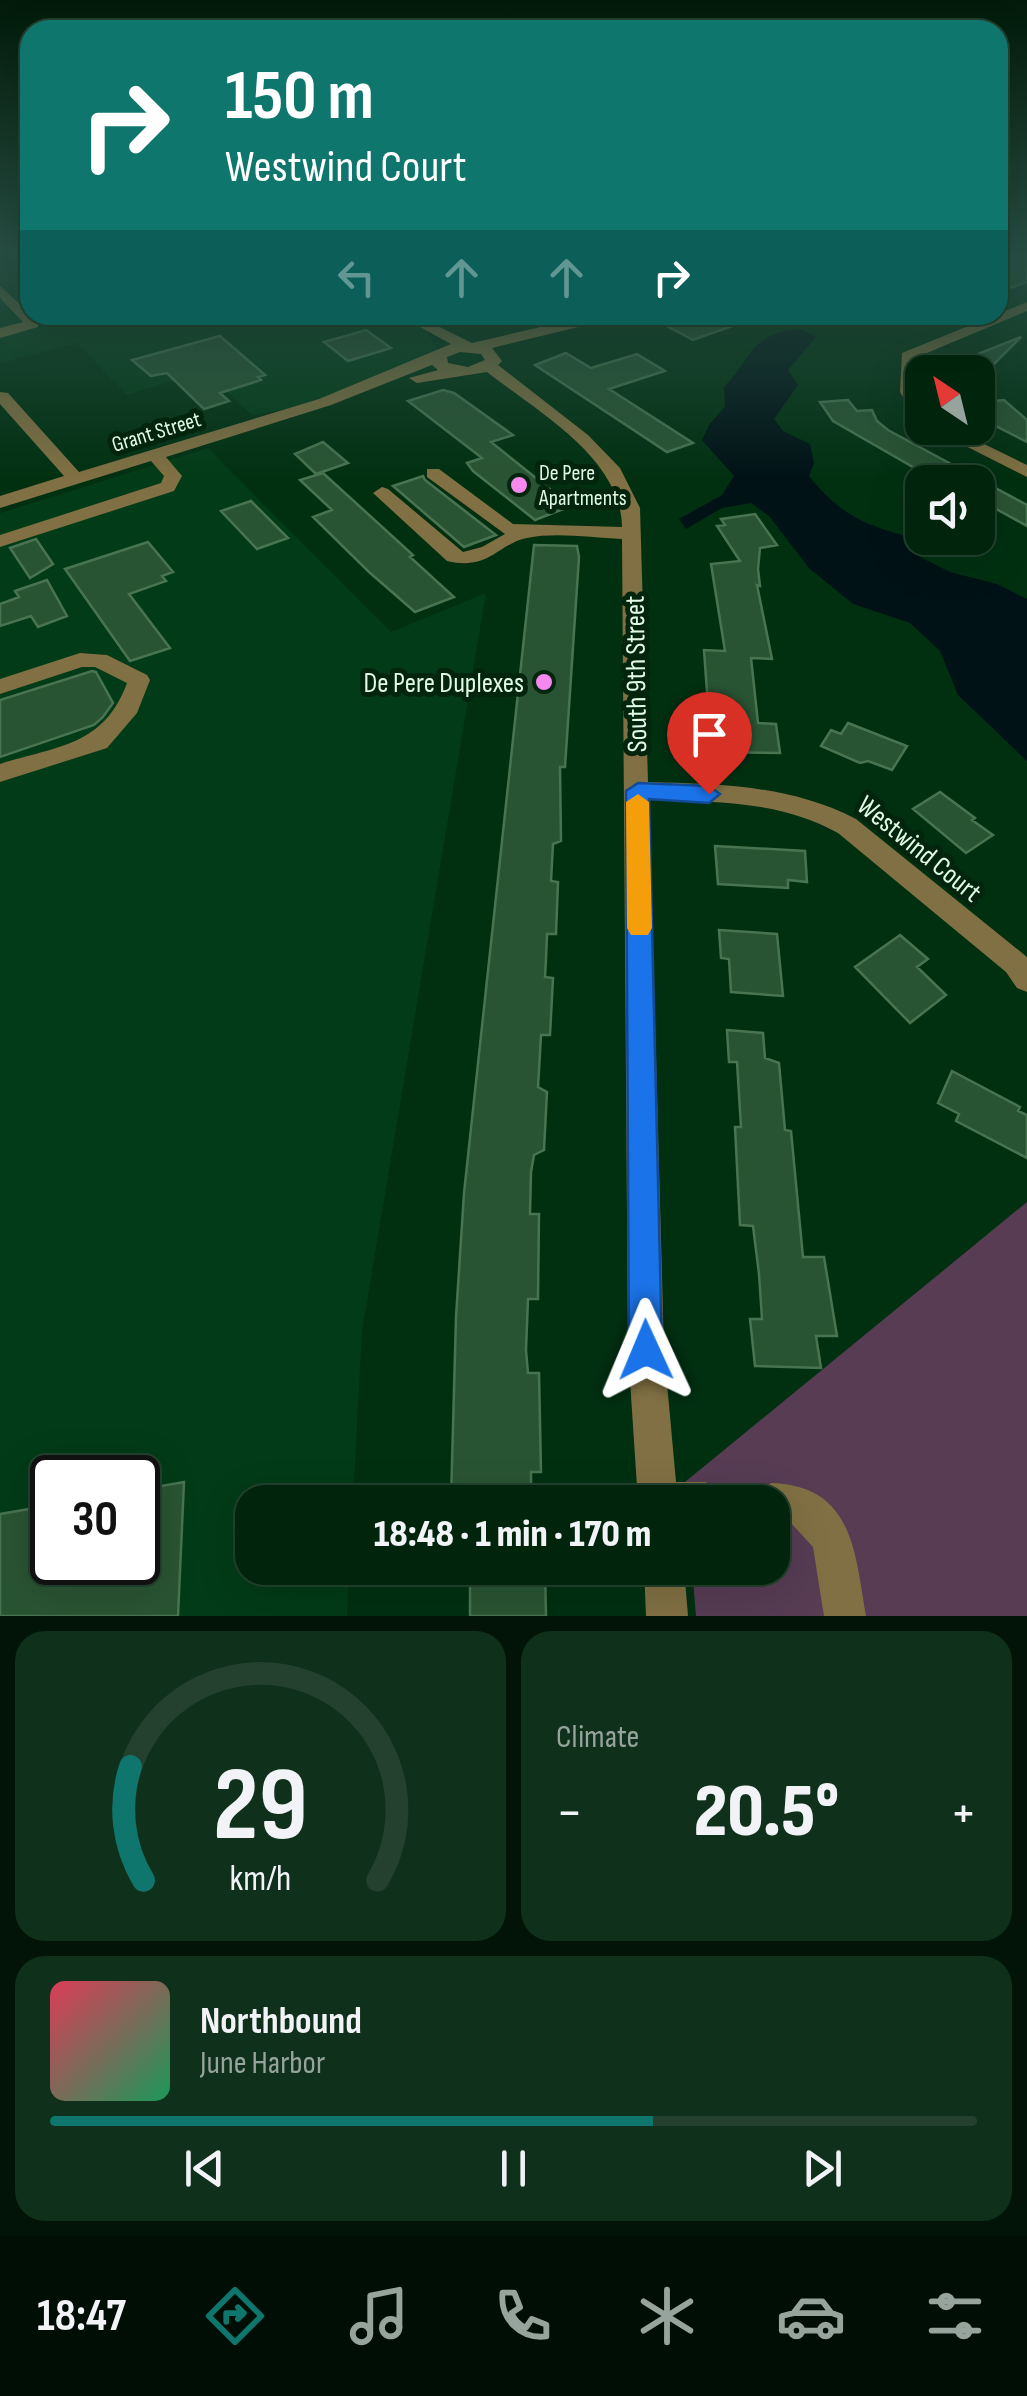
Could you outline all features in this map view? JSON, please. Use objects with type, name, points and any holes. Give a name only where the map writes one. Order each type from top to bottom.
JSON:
[{"type":"street","points":[[417,327],[431,339],[440,365],[461,372]]},
{"type":"street","points":[[429,327],[490,352],[491,363]]},
{"type":"street","name":"Grant Street","points":[[325,402],[438,356],[555,327]]},
{"type":"street","name":"Grant Street","points":[[0,502],[325,402],[491,363],[517,348],[574,327]]},
{"type":"street","points":[[909,355],[972,327]]},
{"type":"street","name":"South 9th Street","points":[[491,363],[552,418]]},
{"type":"street","name":"South 9th Street","points":[[461,372],[552,418],[582,438],[614,472],[631,508],[646,1350],[657,1485]]},
{"type":"street","points":[[2,396],[112,506]]},
{"type":"street","points":[[974,445],[1027,472]]},
{"type":"street","points":[[0,542],[168,487],[173,476],[154,455]]},
{"type":"street","points":[[433,473],[506,528],[521,532],[632,533]]},
{"type":"street","points":[[382,493],[454,557],[466,560],[521,532]]},
{"type":"street","points":[[0,687],[80,660],[99,660],[139,680],[129,708],[99,742],[0,774]]},
{"type":"street","name":"Westwind Court","points":[[638,791],[781,798],[818,807],[847,826],[1016,964],[1027,980]]},
{"type":"street","points":[[790,1504],[800,1504],[832,1538],[845,1616]]},
{"type":"street","points":[[665,1585],[667,1616]]},
{"type":"shaded area","points":[[0,327],[421,327],[439,351],[325,402],[252,415],[204,371],[127,395],[77,343],[0,363]]},
{"type":"shaded area","points":[[800,329],[816,337],[788,370],[798,385],[774,419],[783,431],[810,444],[814,463],[809,476],[830,499],[876,527],[905,536],[905,555],[919,555],[950,572],[997,584],[1027,599],[1027,761],[958,695],[940,651],[910,623],[853,604],[809,568],[769,516],[751,503],[722,508],[686,529],[679,519],[722,495],[734,476],[702,440],[725,407],[724,387],[754,348],[783,332]]},
{"type":"shaded area","points":[[208,448],[391,632],[486,593],[362,1331],[354,1485],[235,1485],[235,1585],[348,1585],[347,1616],[0,1616],[0,513]]},
{"type":"shaded area","points":[[1027,1202],[1027,1616],[696,1616],[693,1585],[790,1585],[790,1485],[685,1482]]},
{"type":"building","points":[[670,327],[728,327],[693,340]]},
{"type":"building","points":[[366,330],[391,348],[348,361],[324,342]]},
{"type":"building","points":[[220,336],[265,375],[258,377],[261,380],[220,393],[229,401],[204,409],[167,373],[151,376],[132,360]]},
{"type":"building","points":[[1021,337],[995,363],[995,355],[975,355]]},
{"type":"building","points":[[566,353],[591,368],[637,354],[665,371],[609,389],[693,443],[667,452],[535,365]]},
{"type":"building","points":[[443,390],[454,393],[513,435],[491,442],[571,506],[535,520],[473,471],[467,463],[482,458],[408,401]]},
{"type":"building","points":[[848,400],[857,411],[872,410],[877,421],[905,439],[905,445],[916,445],[953,465],[909,465],[833,421],[820,402]]},
{"type":"building","points":[[1004,400],[1027,420],[1027,442],[995,426],[995,401]]},
{"type":"building","points":[[323,442],[348,463],[316,474],[295,454]]},
{"type":"building","points":[[323,473],[454,597],[415,612],[369,572],[313,517],[332,510],[300,480]]},
{"type":"building","points":[[423,476],[496,535],[464,547],[393,486]]},
{"type":"building","points":[[995,488],[1027,505],[1027,526],[995,508]]},
{"type":"building","points":[[251,501],[288,538],[257,549],[221,511]]},
{"type":"building","points":[[755,514],[777,545],[760,548],[760,586],[757,585],[772,659],[751,658],[758,723],[776,724],[780,753],[716,752],[705,748],[703,720],[709,720],[704,650],[725,651],[711,564],[740,561],[717,526],[725,525],[721,519]]},
{"type":"building","points":[[36,539],[53,564],[30,578],[10,548]]},
{"type":"building","points":[[148,542],[173,572],[162,576],[166,581],[129,594],[170,648],[130,661],[65,569]]},
{"type":"building","points":[[534,545],[577,546],[565,767],[560,767],[561,841],[553,844],[551,881],[558,882],[556,934],[547,934],[545,977],[553,978],[550,1035],[541,1035],[538,1087],[547,1092],[544,1150],[534,1155],[531,1172],[530,1214],[539,1214],[538,1299],[528,1299],[526,1350],[528,1373],[539,1373],[541,1472],[531,1472],[531,1485],[451,1485],[464,1193]]},
{"type":"building","points":[[47,580],[67,616],[38,627],[31,616],[0,626],[0,604],[19,597],[15,591]]},
{"type":"building","points":[[92,671],[113,703],[103,717],[94,725],[0,757],[0,700]]},
{"type":"building","points":[[848,723],[907,746],[892,770],[868,761],[860,763],[821,746],[831,730],[841,734]]},
{"type":"building","points":[[940,792],[993,835],[966,853],[913,809]]},
{"type":"building","points":[[715,846],[805,851],[807,882],[788,880],[788,888],[718,884]]},
{"type":"building","points":[[719,930],[777,934],[783,996],[731,992],[729,959],[721,958]]},
{"type":"building","points":[[900,935],[928,959],[917,967],[946,995],[910,1023],[855,967]]},
{"type":"building","points":[[727,1030],[763,1033],[765,1058],[779,1063],[785,1130],[791,1131],[803,1257],[824,1257],[837,1336],[816,1336],[821,1368],[755,1366],[750,1319],[762,1319],[759,1274],[753,1226],[740,1225],[735,1127],[741,1127],[737,1062],[729,1062]]},
{"type":"building","points":[[952,1071],[1020,1107],[1018,1111],[1027,1115],[1027,1158],[956,1121],[959,1114],[938,1103]]},
{"type":"building","points":[[184,1482],[178,1616],[0,1616],[0,1514],[30,1509],[30,1585],[160,1585],[160,1486]]},
{"type":"building","points":[[470,1585],[545,1585],[546,1616],[470,1616]]},
{"type":"slow traffic","points":[[638,802],[640,928]]},
{"type":"place","name":"De Pere Apartments","points":[[519,485]]},
{"type":"place","name":"De Pere Duplexes","points":[[544,682]]},
{"type":"route","points":[[646,1350],[638,791],[709,794]]}]
